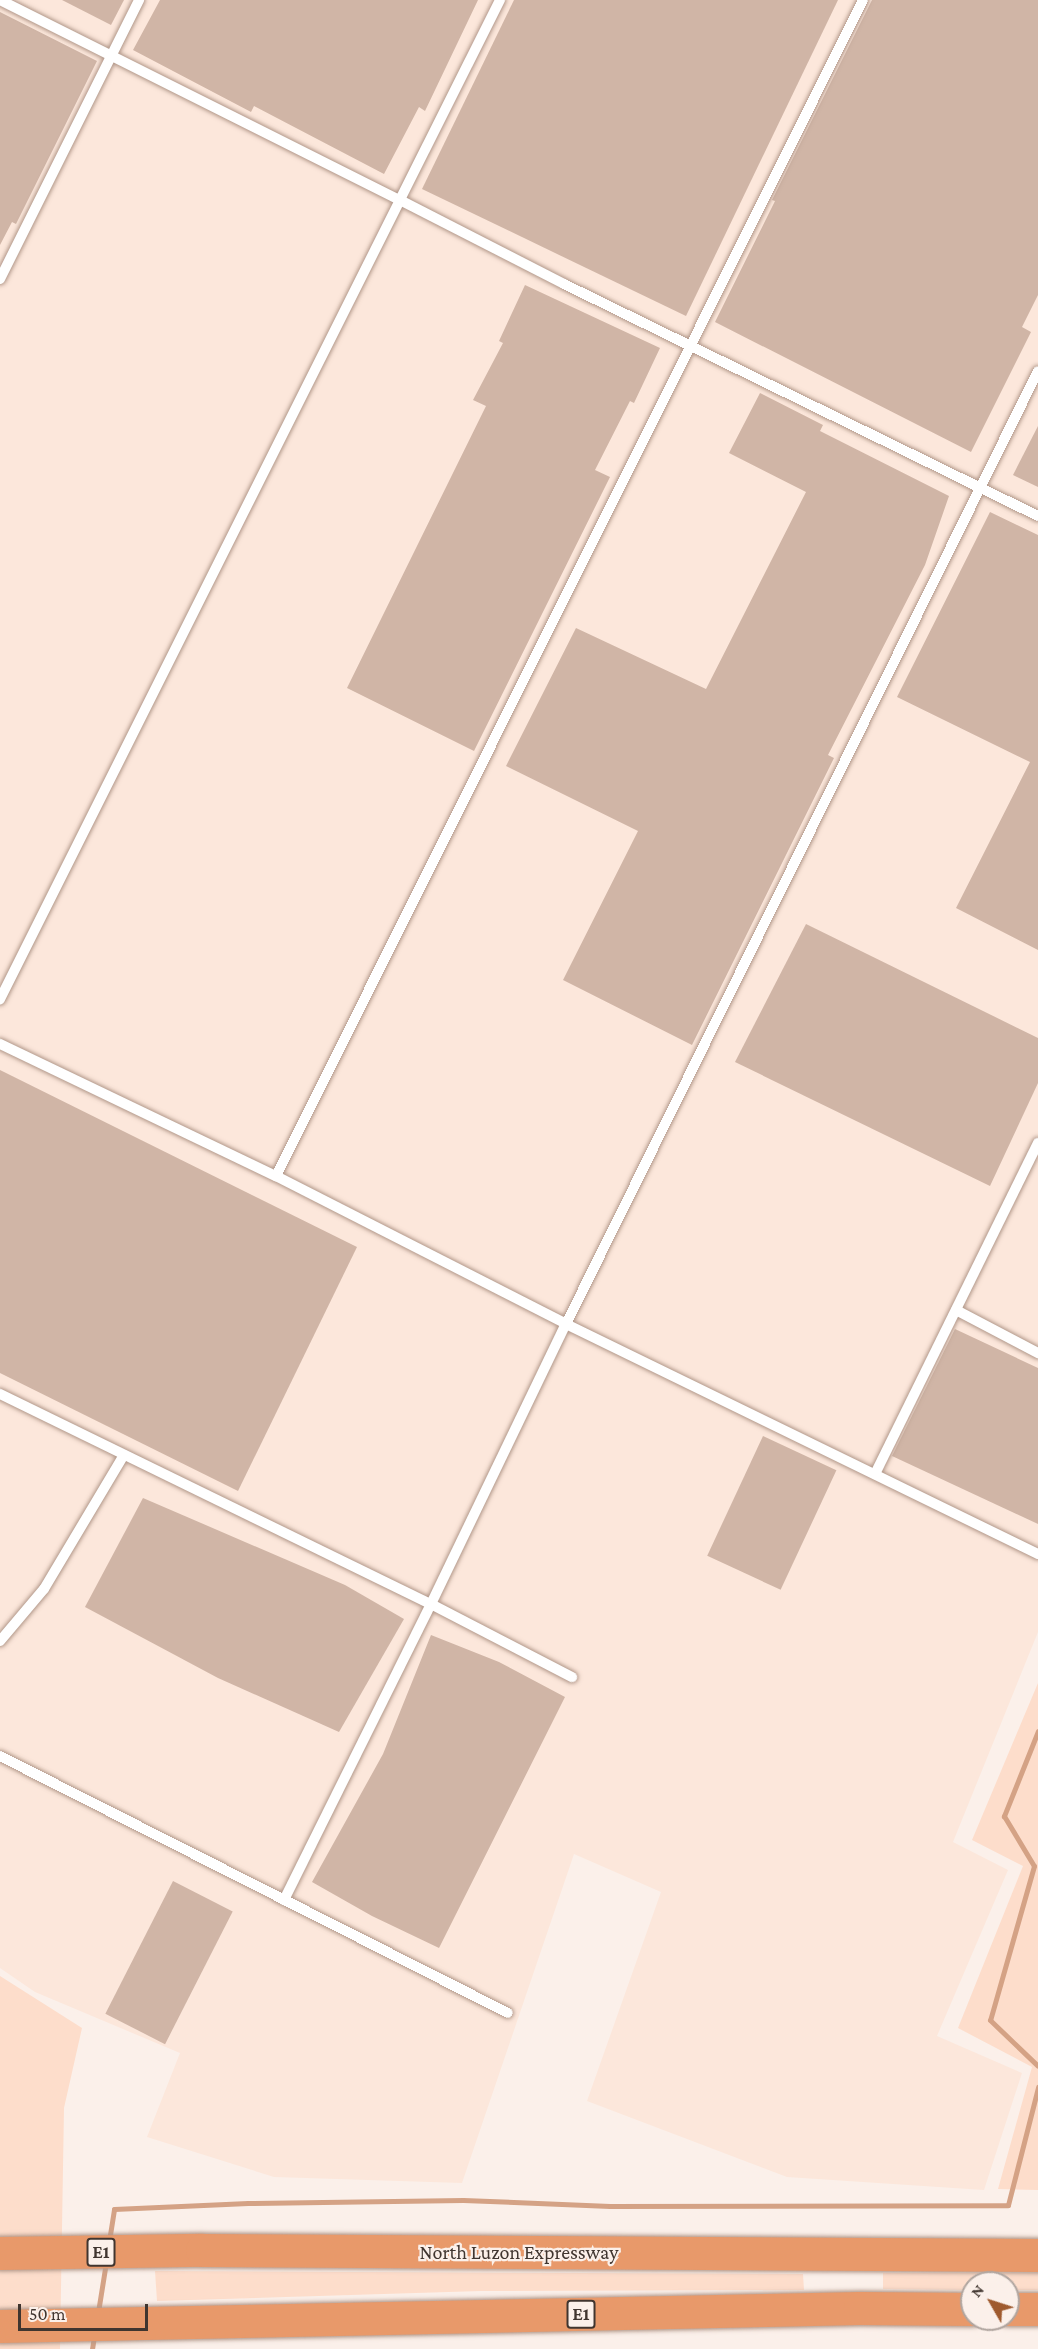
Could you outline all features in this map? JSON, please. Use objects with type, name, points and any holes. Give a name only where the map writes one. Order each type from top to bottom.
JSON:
[{"type":"highway","name":"North Luzon Expressway","points":[[0,2253],[202,2250],[1038,2254]]},
{"type":"highway","name":"E1","points":[[0,2326],[848,2308],[960,2309]]},
{"type":"highway","points":[[1020,2309],[1038,2309]]},
{"type":"lane","points":[[0,0],[564,284],[1038,516]]},
{"type":"lane","points":[[0,279],[139,0]]},
{"type":"lane","points":[[0,999],[500,0]]},
{"type":"lane","points":[[276,1176],[863,0]]},
{"type":"lane","points":[[284,1900],[431,1604],[566,1324],[1038,371]]},
{"type":"lane","points":[[0,1044],[276,1176],[566,1324],[1038,1554]]},
{"type":"lane","points":[[875,1474],[1038,1143]]},
{"type":"lane","points":[[956,1310],[1038,1353]]},
{"type":"lane","points":[[0,1394],[431,1604],[572,1677]]},
{"type":"lane","points":[[0,1641],[44,1589],[124,1455]]},
{"type":"lane","points":[[0,1756],[508,2013]]},
{"type":"shaded area","points":[[0,0],[1038,0],[1038,1632],[953,1842],[1008,1870],[937,2036],[1022,2073],[984,2190],[787,2177],[587,2101],[661,1892],[574,1854],[462,2183],[274,2177],[147,2137],[180,2053],[35,1992],[0,1968]]},
{"type":"shaded area","points":[[1038,1683],[1038,2190],[998,2189],[1032,2067],[958,2028],[1023,1866],[972,1840]]},
{"type":"shaded area","points":[[0,1976],[82,2028],[64,2108],[60,2349],[0,2349]]},
{"type":"shaded area","points":[[155,2271],[803,2274],[804,2290],[481,2291],[157,2301]]},
{"type":"shaded area","points":[[883,2273],[960,2273],[960,2290],[883,2289]]},
{"type":"shaded area","points":[[1020,2273],[1038,2273],[1038,2290],[1020,2290]]},
{"type":"building","points":[[62,0],[124,0],[111,25]]},
{"type":"building","points":[[160,0],[478,0],[425,111],[419,107],[384,174],[254,106],[251,112],[133,50]]},
{"type":"building","points":[[514,0],[838,0],[686,316],[422,189]]},
{"type":"building","points":[[872,0],[1038,0],[1038,295],[1022,327],[1031,332],[971,452],[715,322],[775,201],[772,200]]},
{"type":"building","points":[[0,12],[97,61],[16,224],[12,222],[0,245]]},
{"type":"building","points":[[525,285],[660,348],[634,403],[630,401],[595,470],[610,477],[474,751],[347,688],[486,406],[473,400],[503,343],[499,341]]},
{"type":"building","points":[[760,393],[823,425],[820,431],[949,496],[925,565],[828,755],[834,758],[692,1045],[563,980],[638,831],[506,766],[576,628],[706,689],[806,492],[729,453]]},
{"type":"building","points":[[1038,426],[1038,487],[1013,475]]},
{"type":"building","points":[[990,512],[1038,535],[1038,950],[956,908],[1030,762],[897,697]]},
{"type":"building","points":[[806,924],[1038,1038],[1038,1083],[990,1186],[735,1062]]},
{"type":"building","points":[[0,1070],[357,1247],[238,1491],[0,1373]]},
{"type":"building","points":[[955,1329],[1038,1368],[1038,1524],[892,1456]]},
{"type":"building","points":[[763,1436],[836,1470],[781,1590],[707,1556]]},
{"type":"building","points":[[143,1498],[345,1585],[404,1619],[339,1732],[218,1678],[85,1607]]},
{"type":"building","points":[[431,1635],[499,1662],[565,1697],[439,1948],[372,1916],[312,1882],[383,1754]]},
{"type":"building","points":[[173,1881],[233,1911],[165,2044],[105,2014]]},
{"type":"waterway","points":[[1038,1731],[1004,1816],[1034,1866],[990,2020],[1038,2066]]},
{"type":"waterway","points":[[109,2241],[114,2209],[248,2203],[463,2200],[610,2206],[1008,2205],[1038,2087]]},
{"type":"waterway","points":[[98,2312],[106,2262]]},
{"type":"waterway","points":[[92,2349],[94,2336]]}]
